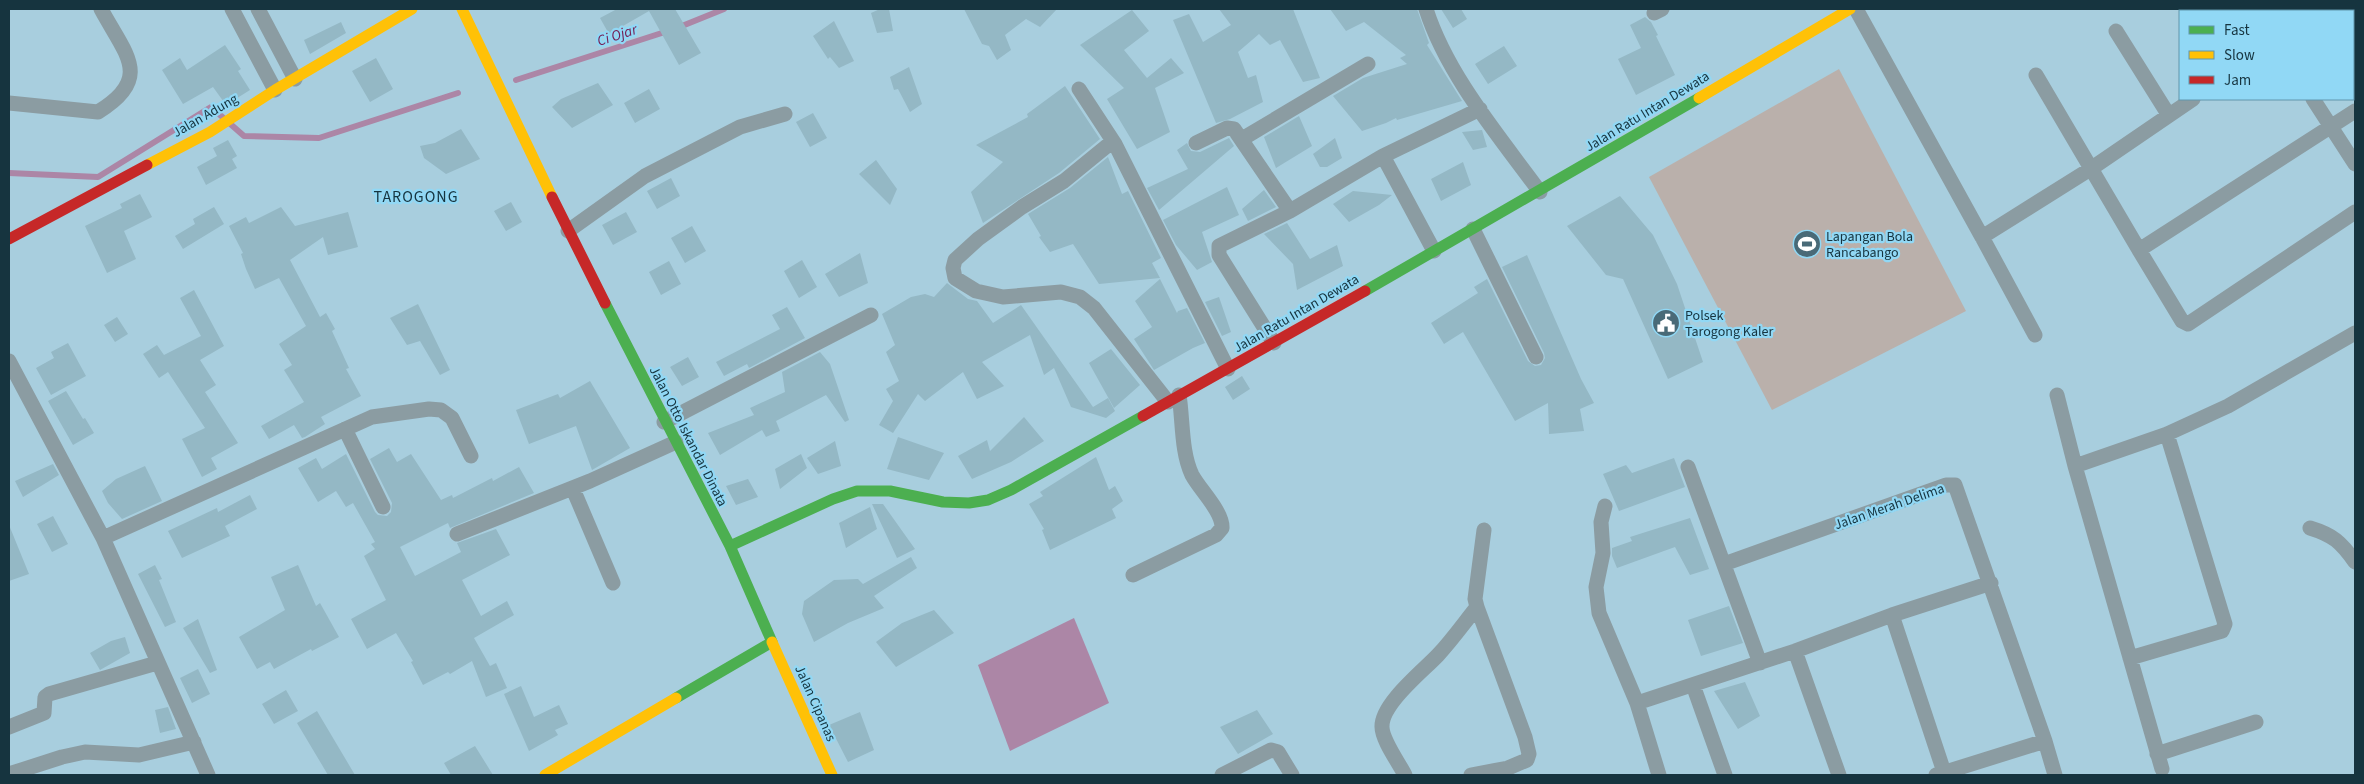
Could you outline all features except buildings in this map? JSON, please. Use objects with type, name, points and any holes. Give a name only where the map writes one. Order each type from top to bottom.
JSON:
[{"type":"main road","name":"Jalan Adung","points":[[9,239],[210,132],[275,90],[412,9]]},
{"type":"main road","name":"Jalan Otto Iskandar Dinata","points":[[462,9],[568,231],[664,422],[730,546],[772,642]]},
{"type":"main road","name":"Jalan Ratu Intan Dewata","points":[[730,546],[833,499],[857,491],[890,491],[943,502],[969,503],[988,500],[1050,469],[1274,343],[1434,250],[1540,192],[1850,9]]},
{"type":"main road","points":[[545,775],[772,642]]},
{"type":"main road","name":"Jalan Cipanas","points":[[772,642],[832,775]]},
{"type":"street","points":[[9,103],[98,112],[124,92],[131,78],[132,66],[101,9]]},
{"type":"street","points":[[232,9],[275,90]]},
{"type":"street","points":[[258,9],[295,79]]},
{"type":"street","points":[[1426,9],[1436,38],[1480,109],[1540,192]]},
{"type":"street","points":[[1856,9],[2035,335]]},
{"type":"street","points":[[2116,31],[2168,114]]},
{"type":"street","points":[[1242,139],[1368,64]]},
{"type":"street","points":[[2036,75],[2182,321],[2188,324],[2355,212]]},
{"type":"street","points":[[1079,89],[1113,141],[1228,369]]},
{"type":"street","points":[[1982,237],[2092,168],[2190,100]]},
{"type":"street","points":[[2314,100],[2332,125],[2355,164]]},
{"type":"street","points":[[1274,343],[1218,251],[1219,246],[1290,210],[1383,156],[1480,109]]},
{"type":"street","points":[[2139,250],[2355,111]]},
{"type":"street","points":[[568,231],[645,176],[740,127],[785,114]]},
{"type":"street","points":[[1196,143],[1227,128],[1234,128],[1290,210]]},
{"type":"street","points":[[1113,141],[1064,181],[1022,207],[978,239],[955,260],[953,272],[955,278],[976,291],[1003,297],[1061,292],[1080,297],[1094,308],[1174,398],[1186,458],[1192,475],[1221,519],[1222,528],[1216,535],[1133,575]]},
{"type":"street","points":[[1383,156],[1434,250]]},
{"type":"street","points":[[1473,229],[1536,357]]},
{"type":"street","points":[[664,422],[872,315]]},
{"type":"street","points":[[2075,466],[2167,434],[2228,406],[2355,333]]},
{"type":"street","points":[[9,361],[103,538],[208,775]]},
{"type":"street","points":[[2057,395],[2075,466],[2162,769]]},
{"type":"street","points":[[103,538],[372,417],[429,409],[441,410],[452,418],[471,456]]},
{"type":"street","points":[[345,429],[383,507]]},
{"type":"street","points":[[2130,658],[2222,631],[2225,624],[2167,434]]},
{"type":"street","points":[[457,534],[573,488],[676,442]]},
{"type":"street","points":[[1688,467],[1760,663]]},
{"type":"street","name":"Jalan Merah Delima","points":[[1724,564],[1951,484],[1957,488],[1991,583]]},
{"type":"street","points":[[573,488],[613,583]]},
{"type":"street","points":[[1605,506],[1601,522],[1603,553],[1596,587],[1599,613],[1637,703],[1659,775]]},
{"type":"street","points":[[2310,528],[2327,533],[2339,540],[2355,562]]},
{"type":"street","points":[[1471,775],[1508,768],[1527,760],[1529,754],[1526,737],[1477,607],[1476,599],[1484,530]]},
{"type":"street","points":[[1637,703],[1795,651],[1892,614],[1991,583],[2055,775]]},
{"type":"street","points":[[1405,775],[1384,735],[1382,726],[1384,714],[1404,689],[1439,654],[1477,607]]},
{"type":"street","points":[[1892,614],[1941,774],[2045,741]]},
{"type":"street","points":[[1795,651],[1839,775]]},
{"type":"street","points":[[9,728],[44,713],[45,697],[49,694],[157,663]]},
{"type":"street","points":[[1693,685],[1725,775]]},
{"type":"street","points":[[2157,754],[2256,722]]},
{"type":"street","points":[[9,774],[62,757],[85,752],[138,754],[194,742]]},
{"type":"street","points":[[1222,775],[1271,750],[1278,752],[1292,775]]},
{"type":"shaded area","name":"Lapangan Bola Rancabango","points":[[1839,69],[1966,311],[1772,410],[1649,177]]},
{"type":"shaded area","points":[[1074,618],[1109,703],[1010,751],[978,665]]},
{"type":"waterway","name":"Ci Ojar","points":[[677,28],[724,9]]},
{"type":"waterway","name":"Ci Ojar","points":[[516,80],[668,31]]},
{"type":"waterway","points":[[9,173],[98,177],[211,107],[244,136],[319,138],[458,93]]},
{"type":"traffic: fast","points":[[1365,291],[1699,98]]},
{"type":"traffic: fast","points":[[605,303],[730,546],[772,642],[676,698]]},
{"type":"traffic: fast","points":[[730,546],[833,499],[857,491],[890,491],[943,502],[969,503],[988,500],[1011,490],[1143,416]]},
{"type":"traffic: slow","points":[[147,165],[210,132],[275,90],[412,9]]},
{"type":"traffic: slow","points":[[462,9],[552,197]]},
{"type":"traffic: slow","points":[[1699,98],[1850,9]]},
{"type":"traffic: slow","points":[[772,642],[832,775]]},
{"type":"traffic: slow","points":[[545,775],[676,698]]},
{"type":"traffic: jam","points":[[9,239],[147,165]]},
{"type":"traffic: jam","points":[[552,197],[605,303]]},
{"type":"traffic: jam","points":[[1143,416],[1365,291]]},
{"type":"place","name":"Lapangan Bola Rancabango","points":[[1807,244]]},
{"type":"place","name":"Polsek Tarogong Kaler","points":[[1666,323]]},
{"type":"district","name":"TAROGONG","points":[[416,196]]}]
